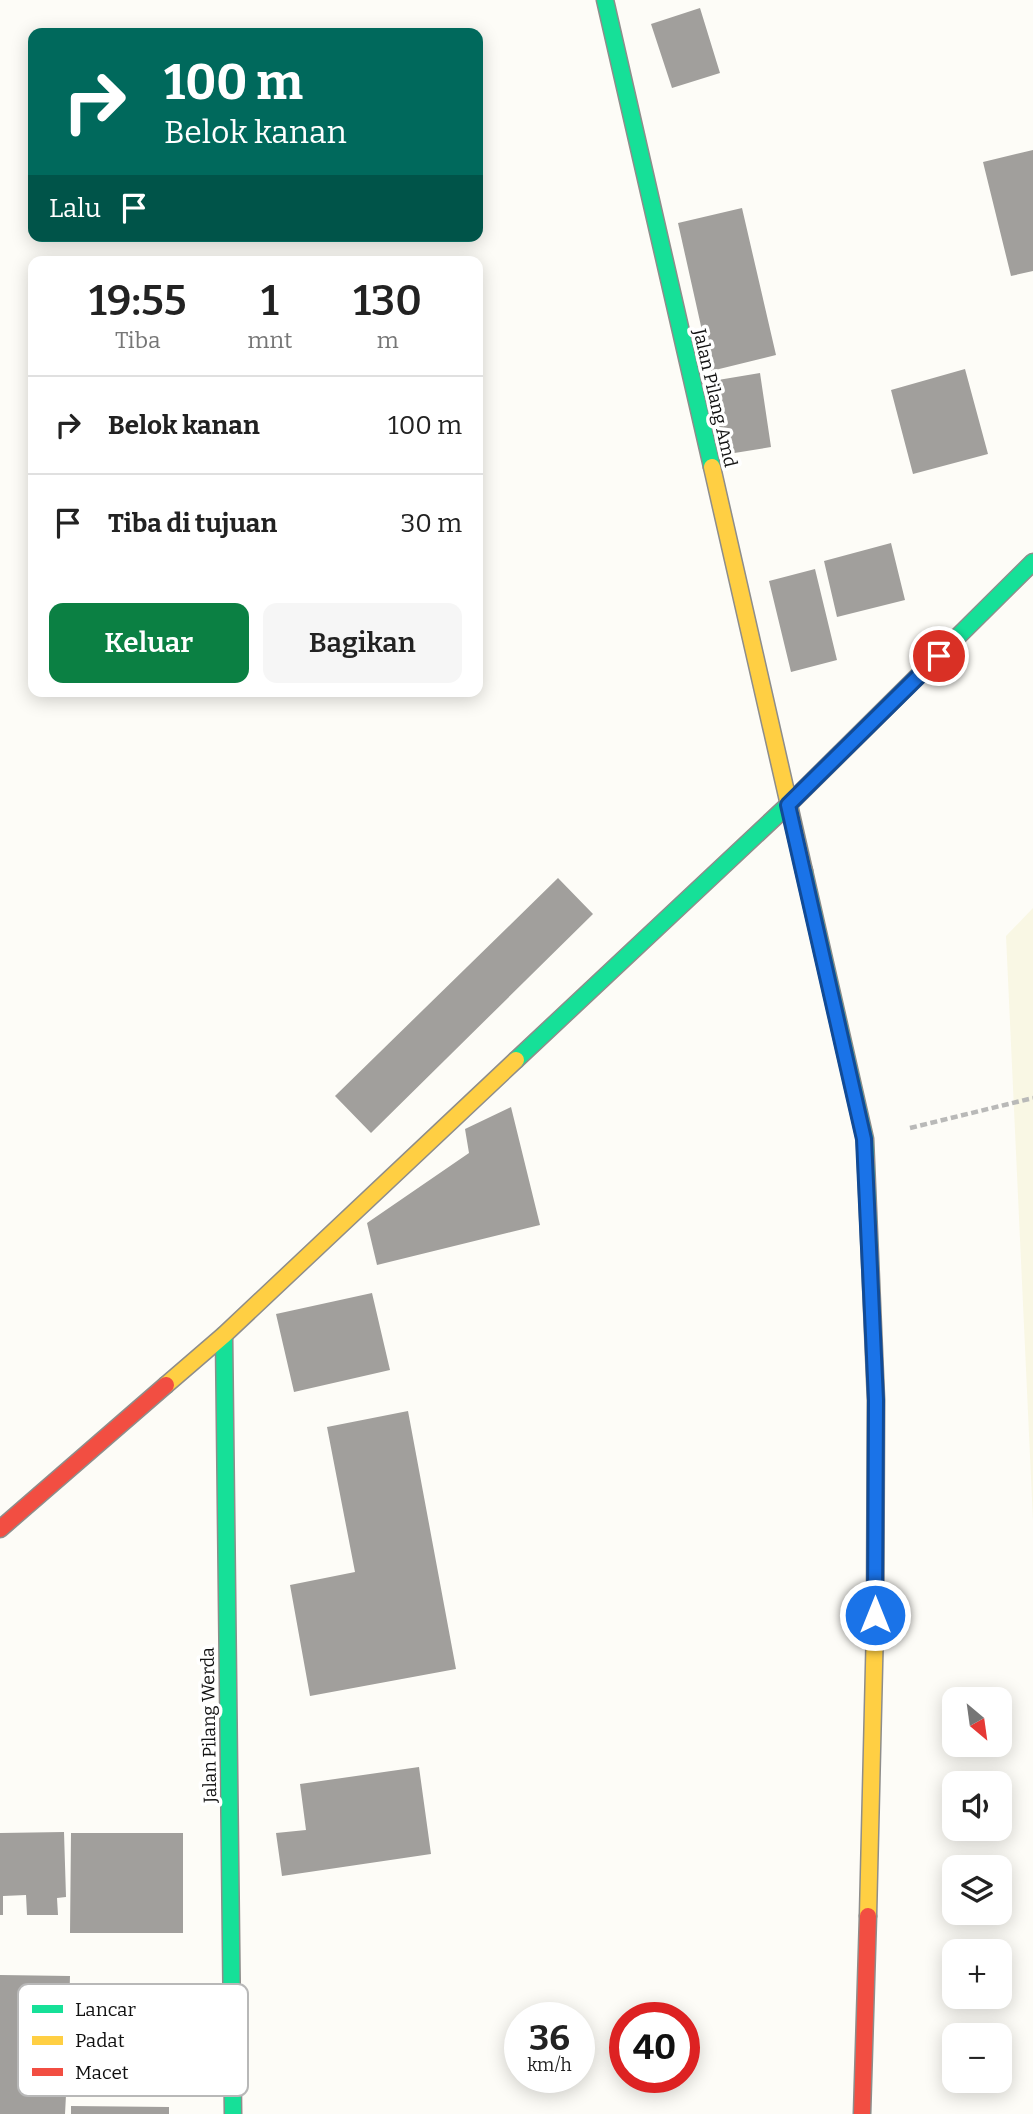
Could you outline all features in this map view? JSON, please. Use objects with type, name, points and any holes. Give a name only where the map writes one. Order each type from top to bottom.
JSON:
[{"type":"street","name":"Jalan Pilang Amd","points":[[605,0],[864,1139],[876,1413],[875,1668],[862,2114]]},
{"type":"street","points":[[0,1529],[224,1335],[788,805],[1033,562]]},
{"type":"street","name":"Jalan Pilang Werda","points":[[224,1335],[231,1984]]},
{"type":"street","name":"Jalan Pilang Werda","points":[[233,2096],[233,2114]]},
{"type":"path","points":[[864,1139],[1033,1098]]},
{"type":"shaded area","points":[[1033,908],[1033,1521],[1006,936]]},
{"type":"building","points":[[700,8],[720,73],[672,88],[651,24]]},
{"type":"building","points":[[1033,150],[1033,271],[1011,276],[983,162]]},
{"type":"building","points":[[742,208],[776,355],[711,371],[678,223]]},
{"type":"building","points":[[965,369],[988,454],[913,474],[891,390]]},
{"type":"building","points":[[760,373],[771,447],[722,455],[712,381]]},
{"type":"building","points":[[891,543],[905,600],[837,617],[824,561]]},
{"type":"building","points":[[815,569],[837,660],[791,672],[769,581]]},
{"type":"building","points":[[558,878],[593,914],[371,1133],[335,1096]]},
{"type":"building","points":[[511,1107],[540,1225],[377,1265],[367,1223],[469,1153],[465,1129]]},
{"type":"building","points":[[372,1293],[390,1370],[294,1392],[276,1314]]},
{"type":"building","points":[[408,1411],[456,1669],[310,1696],[290,1585],[355,1572],[327,1427]]},
{"type":"building","points":[[419,1767],[431,1854],[282,1876],[276,1833],[306,1830],[300,1784]]},
{"type":"building","points":[[64,1832],[66,1897],[57,1898],[58,1915],[27,1915],[26,1895],[3,1896],[3,1915],[0,1915],[0,1833]]},
{"type":"building","points":[[71,1833],[183,1833],[183,1933],[70,1933]]},
{"type":"building","points":[[0,1975],[70,1976],[70,1984],[18,1984],[18,2096],[66,2096],[65,2114],[0,2114]]},
{"type":"building","points":[[71,2106],[169,2107],[169,2114],[71,2114]]},
{"type":"traffic: fast","points":[[605,0],[712,467]]},
{"type":"traffic: fast","points":[[516,1060],[788,805],[1033,562]]},
{"type":"traffic: fast","points":[[804,871],[865,1139],[876,1400],[875,1625]]},
{"type":"traffic: fast","points":[[224,1335],[231,1984]]},
{"type":"traffic: fast","points":[[233,2096],[233,2114]]},
{"type":"traffic: slow","points":[[712,467],[804,871]]},
{"type":"traffic: slow","points":[[166,1385],[224,1335],[516,1060]]},
{"type":"traffic: slow","points":[[868,1916],[875,1625]]},
{"type":"traffic: jam","points":[[0,1529],[166,1385]]},
{"type":"traffic: jam","points":[[862,2114],[868,1916]]},
{"type":"route","points":[[875,1615],[876,1400],[864,1139],[788,805],[939,656]]}]
